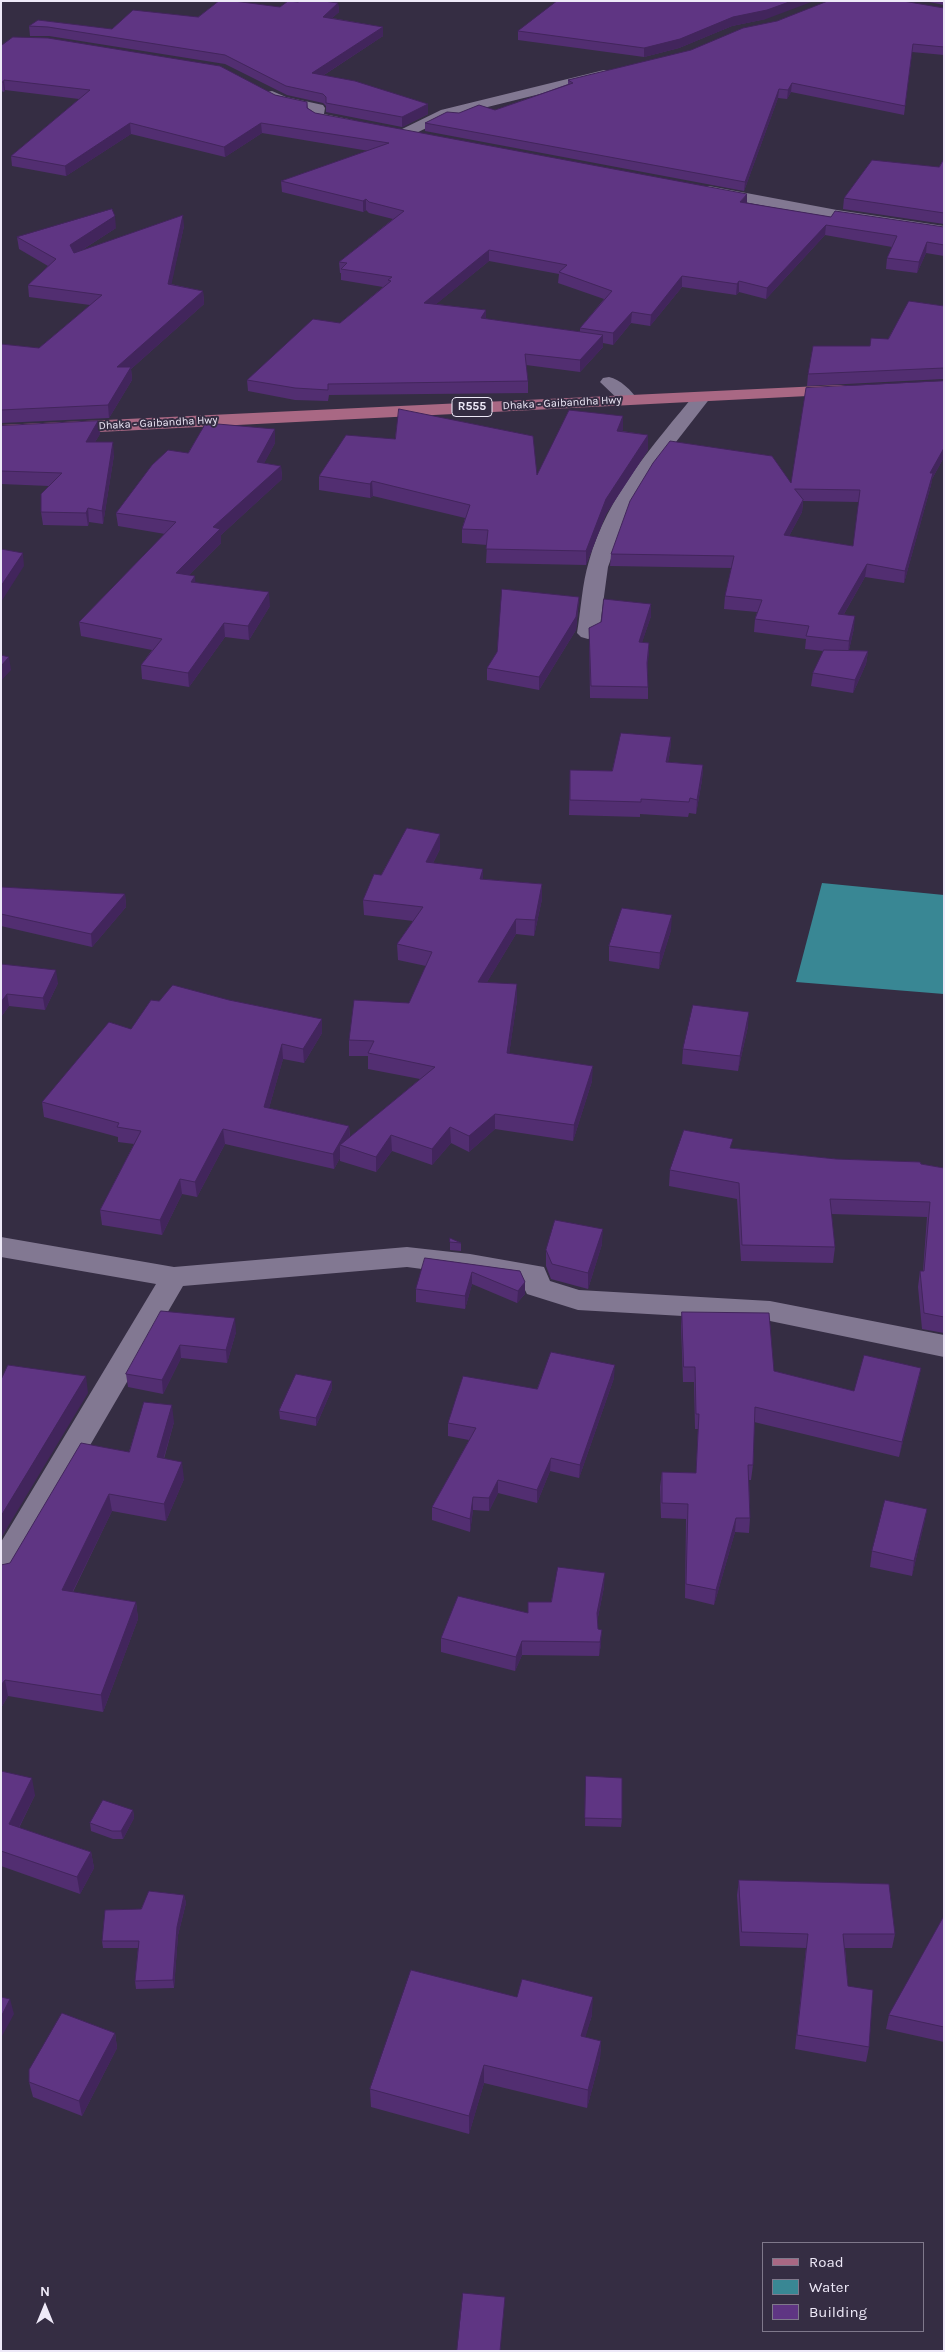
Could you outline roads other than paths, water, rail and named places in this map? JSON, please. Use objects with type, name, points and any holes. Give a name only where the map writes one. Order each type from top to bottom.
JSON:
[{"type":"main road","name":"Dhaka - Gaibandha Hwy","points":[[1,431],[857,390]]},
{"type":"street","points":[[405,132],[446,113],[618,70]]},
{"type":"street","points":[[257,87],[281,100],[318,108],[316,117],[367,128]]},
{"type":"street","points":[[386,130],[432,138]]},
{"type":"street","points":[[690,188],[837,215],[944,231]]},
{"type":"street","points":[[609,382],[629,400]]},
{"type":"street","points":[[588,634],[600,559],[620,506],[646,465],[702,397]]},
{"type":"street","points":[[1,1247],[174,1277],[407,1257],[534,1274],[537,1288],[578,1300],[770,1311],[944,1346]]},
{"type":"street","points":[[1,1570],[174,1277]]},
{"type":"water","points":[[822,883],[944,895],[944,994],[796,982]]}]
